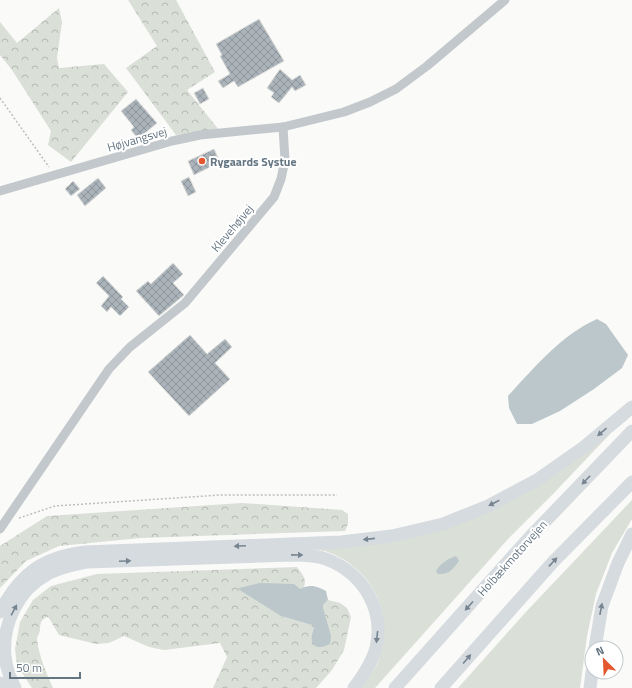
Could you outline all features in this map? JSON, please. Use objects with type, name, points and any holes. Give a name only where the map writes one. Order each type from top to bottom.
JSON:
[{"type":"highway","points":[[0,612],[16,586],[27,575],[39,566],[55,558],[70,554],[85,552],[341,542],[392,536],[443,524],[488,506],[537,480],[584,447],[632,407]]},
{"type":"highway","name":"Holbækmotorvejen","points":[[395,688],[529,538],[632,431]]},
{"type":"highway","points":[[441,688],[553,562],[632,482]]},
{"type":"highway","points":[[597,640],[602,606],[618,563],[632,534]]},
{"type":"highway","points":[[15,688],[5,656],[7,630],[10,616],[17,604],[34,583],[45,575],[59,569],[87,562],[293,555],[314,556],[338,564],[351,573],[368,592],[376,613],[378,625],[376,648],[364,674],[354,688]]},
{"type":"highway","points":[[0,683],[2,688]]},
{"type":"street","points":[[283,127],[344,112],[370,102],[396,89],[427,66],[505,0]]},
{"type":"street","name":"Højvangsvej","points":[[0,191],[185,138],[200,135],[283,127]]},
{"type":"street","name":"Klevehøjvej","points":[[0,529],[109,369],[130,347],[185,303],[274,197],[281,179],[285,160],[283,127]]},
{"type":"path","points":[[0,98],[55,175]]},
{"type":"path","points":[[10,515],[20,518],[55,506],[220,495],[336,495]]},
{"type":"green space","points":[[128,0],[176,0],[215,72],[187,90],[219,130],[176,135],[126,68],[157,46]]},
{"type":"green space","points":[[59,8],[62,22],[57,58],[59,68],[104,64],[128,92],[71,162],[48,145],[51,131],[12,70],[0,55],[0,22],[17,43]]},
{"type":"green space","points":[[628,419],[611,433],[509,538],[375,688],[361,688],[378,662],[383,644],[384,627],[382,610],[368,581],[356,568],[342,558],[325,551],[307,548],[452,526]]},
{"type":"green space","points":[[632,500],[632,519],[612,553],[596,594],[586,640],[584,640],[584,658],[580,688],[458,688],[524,614]]},
{"type":"green space","points":[[242,503],[342,510],[348,514],[348,524],[345,531],[141,538],[59,546],[26,561],[0,588],[0,546],[47,516]]},
{"type":"green space","points":[[297,567],[302,574],[305,584],[281,616],[313,625],[314,628],[311,636],[323,605],[328,600],[340,603],[347,608],[351,617],[344,650],[332,670],[316,688],[213,688],[227,657],[220,643],[164,650],[149,647],[124,636],[109,643],[96,644],[59,635],[47,617],[41,622],[37,639],[41,657],[53,688],[32,688],[17,665],[15,649],[20,622],[33,600],[51,586],[97,574]]},
{"type":"shaded area","points":[[597,319],[606,324],[628,355],[622,368],[594,389],[560,411],[532,424],[517,424],[509,408],[508,396],[560,343],[584,326]]},
{"type":"shaded area","points":[[456,556],[459,561],[453,569],[445,574],[438,574],[436,571],[442,564]]},
{"type":"shaded area","points":[[260,583],[294,584],[300,589],[307,586],[313,586],[326,591],[328,600],[323,605],[323,608],[331,636],[330,644],[320,647],[314,645],[312,642],[312,633],[314,628],[312,625],[281,616],[238,589]]},
{"type":"building","points":[[259,19],[284,61],[238,87],[234,81],[223,88],[218,81],[230,74],[220,56],[222,55],[216,44]]},
{"type":"building","points":[[280,69],[292,80],[300,75],[306,85],[295,91],[292,87],[279,103],[271,97],[274,93],[267,88]]},
{"type":"building","points":[[203,88],[209,99],[200,104],[194,93]]},
{"type":"building","points":[[136,99],[157,123],[138,139],[131,130],[134,127],[121,111]]},
{"type":"building","points":[[214,149],[220,162],[194,175],[188,161]]},
{"type":"building","points":[[189,177],[196,192],[188,196],[181,181]]},
{"type":"building","points":[[98,178],[106,188],[85,206],[77,195]]},
{"type":"building","points":[[73,181],[80,189],[71,196],[65,189]]},
{"type":"building","points":[[173,263],[183,274],[173,283],[184,295],[159,316],[136,291],[148,281],[151,284]]},
{"type":"building","points":[[103,276],[123,297],[121,299],[129,307],[120,316],[111,307],[107,312],[101,306],[109,296],[96,283]]},
{"type":"building","points":[[190,335],[207,354],[225,339],[232,347],[215,363],[230,379],[189,416],[148,372]]},
{"type":"place","name":"Rygaards Systue","points":[[202,161]]}]
